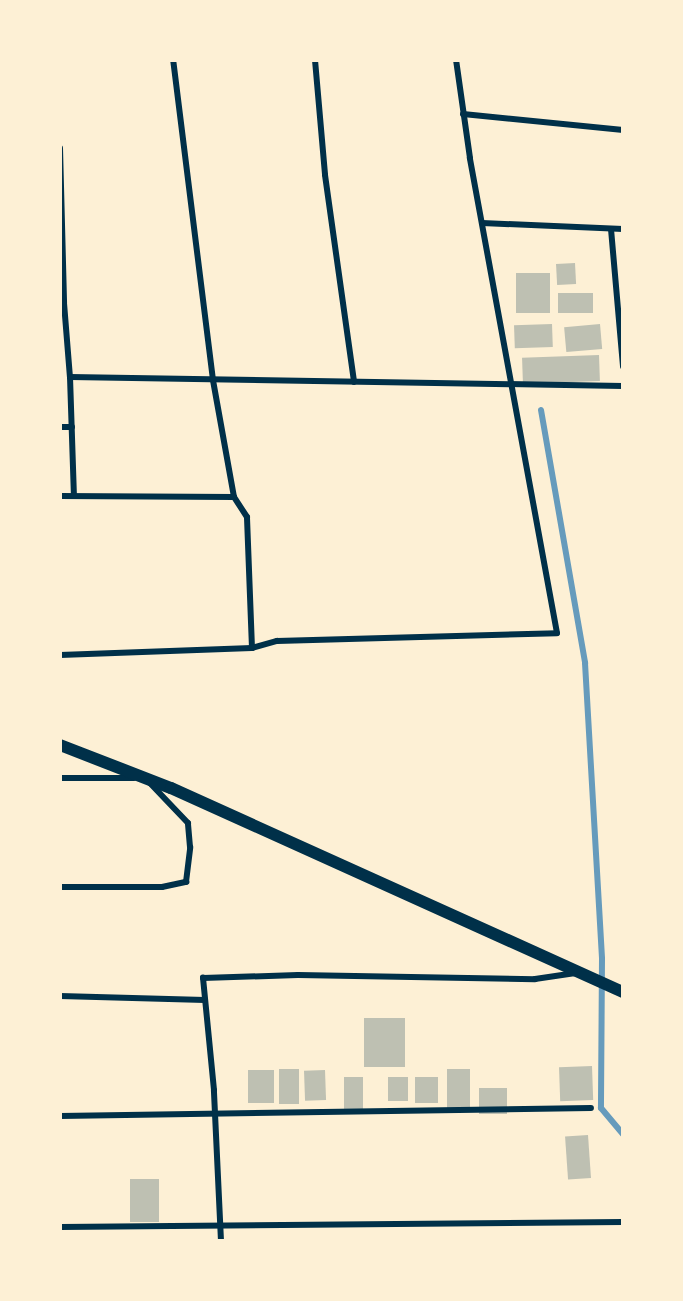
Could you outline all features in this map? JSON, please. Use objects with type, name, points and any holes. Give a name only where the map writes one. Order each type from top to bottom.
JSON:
[{"type":"main road","points":[[60,745],[145,778],[618,990]]},
{"type":"street","points":[[173,60],[213,380],[234,497],[248,517],[252,648]]},
{"type":"street","points":[[315,60],[325,175],[354,382]]},
{"type":"street","points":[[60,655],[252,648],[277,641],[557,633],[482,223],[456,60]]},
{"type":"street","points":[[464,114],[623,130]]},
{"type":"street","points":[[60,147],[62,303],[70,377],[74,496]]},
{"type":"street","points":[[482,223],[623,230]]},
{"type":"street","points":[[611,229],[623,366]]},
{"type":"street","points":[[70,377],[623,386]]},
{"type":"street","points":[[60,427],[72,428]]},
{"type":"street","points":[[60,496],[234,497]]},
{"type":"street","points":[[60,778],[145,778],[188,822],[190,848],[186,882],[162,887],[60,887]]},
{"type":"street","points":[[221,1241],[215,1114],[203,978],[298,975],[535,979],[584,975]]},
{"type":"street","points":[[60,996],[205,1000]]},
{"type":"street","points":[[60,1116],[591,1108]]},
{"type":"street","points":[[60,1227],[623,1222]]},
{"type":"building","points":[[575,263],[576,284],[557,285],[556,264]]},
{"type":"building","points":[[516,273],[550,273],[550,313],[516,313]]},
{"type":"building","points":[[558,293],[593,293],[593,313],[558,313]]},
{"type":"building","points":[[552,324],[553,347],[515,348],[514,325]]},
{"type":"building","points":[[600,324],[602,349],[566,352],[564,327]]},
{"type":"building","points":[[599,355],[600,381],[523,384],[522,358]]},
{"type":"building","points":[[364,1018],[405,1018],[405,1067],[364,1067]]},
{"type":"building","points":[[592,1066],[593,1100],[560,1101],[559,1067]]},
{"type":"building","points":[[279,1069],[299,1069],[299,1104],[279,1104]]},
{"type":"building","points":[[447,1069],[470,1069],[470,1108],[447,1108]]},
{"type":"building","points":[[248,1070],[274,1070],[274,1103],[248,1103]]},
{"type":"building","points":[[325,1070],[326,1100],[305,1101],[304,1071]]},
{"type":"building","points":[[344,1077],[363,1077],[363,1111],[344,1111]]},
{"type":"building","points":[[388,1077],[408,1077],[408,1101],[388,1101]]},
{"type":"building","points":[[415,1077],[438,1077],[438,1103],[415,1103]]},
{"type":"building","points":[[479,1088],[507,1088],[507,1114],[479,1114]]},
{"type":"building","points":[[588,1135],[591,1178],[568,1179],[565,1137]]},
{"type":"building","points":[[130,1179],[159,1179],[159,1222],[130,1222]]},
{"type":"waterway","points":[[541,410],[585,663],[602,959],[601,1108],[623,1134]]}]
